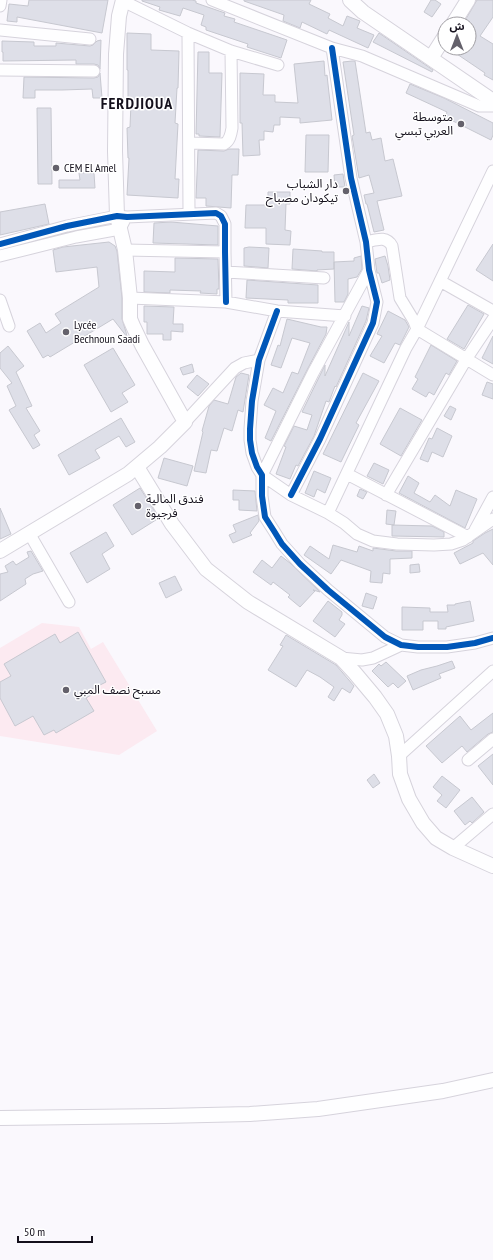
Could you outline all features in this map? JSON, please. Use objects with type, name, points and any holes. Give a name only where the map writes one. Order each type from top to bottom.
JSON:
[{"type":"main road","points":[[0,551],[128,474],[160,447],[185,422],[130,319],[130,298],[115,151],[116,54],[118,24],[123,0]]},
{"type":"main road","points":[[350,0],[363,12],[493,101]]},
{"type":"main road","points":[[458,16],[468,0]]},
{"type":"main road","points":[[431,58],[437,49]]},
{"type":"main road","points":[[137,467],[172,524],[206,569],[248,602],[341,658],[375,697],[387,714],[396,736],[400,774],[409,799],[422,823],[436,838],[453,848],[493,866]]},
{"type":"main road","points":[[0,1118],[250,1114],[311,1110],[443,1091],[493,1080]]},
{"type":"street","points":[[0,6],[1,0]]},
{"type":"street","points":[[123,0],[188,33],[231,51],[278,65]]},
{"type":"street","points":[[212,0],[332,48],[362,56],[479,106],[493,106]]},
{"type":"street","points":[[0,30],[90,39]]},
{"type":"street","points":[[188,33],[189,214]]},
{"type":"street","points":[[291,496],[320,439],[373,323],[376,302],[369,270],[366,242],[351,178],[332,48]]},
{"type":"street","points":[[189,142],[224,144],[229,138],[232,128],[231,51]]},
{"type":"street","points":[[0,70],[94,71]]},
{"type":"street","points":[[328,513],[406,348],[489,188],[493,171]]},
{"type":"street","points":[[0,244],[67,226],[189,214],[216,213],[221,216],[226,224],[226,302]]},
{"type":"street","points":[[0,256],[76,236],[121,220]]},
{"type":"street","points":[[366,242],[382,238],[391,243],[400,298],[414,321],[417,329],[493,375]]},
{"type":"street","points":[[125,250],[225,252]]},
{"type":"street","points":[[369,270],[313,373],[262,474],[262,496],[265,517],[282,544],[300,564],[328,590],[385,637],[401,645],[418,647],[475,643],[493,638]]},
{"type":"street","points":[[226,272],[324,278]]},
{"type":"street","points":[[440,281],[493,311]]},
{"type":"street","points":[[130,298],[226,302],[277,311],[345,316]]},
{"type":"street","points":[[0,300],[9,326]]},
{"type":"street","points":[[277,311],[259,360],[252,401],[250,440],[256,467],[262,474],[291,496],[328,513],[358,534],[373,541],[397,544],[451,544],[464,540],[493,519]]},
{"type":"street","points":[[386,495],[467,358],[493,319]]},
{"type":"street","points":[[185,422],[235,368],[244,363],[259,360]]},
{"type":"street","points":[[347,474],[386,495],[471,534]]},
{"type":"street","points":[[471,534],[493,497]]},
{"type":"street","points":[[29,533],[69,602]]},
{"type":"street","points":[[341,658],[362,660],[374,658],[401,645]]},
{"type":"street","points":[[399,756],[493,671]]},
{"type":"street","points":[[468,760],[493,739]]},
{"type":"street","points":[[453,848],[493,814]]},
{"type":"shaded area","name":"مسبح نصف المبي","points":[[42,623],[79,627],[91,649],[103,642],[157,731],[119,755],[0,736],[0,648]]},
{"type":"building","points":[[29,0],[108,0],[102,33],[17,17],[17,22],[7,21],[9,4],[28,6]]},
{"type":"building","points":[[142,0],[192,0],[196,1],[196,3],[225,13],[224,16],[235,19],[234,22],[287,40],[281,58],[247,47],[248,44],[206,30],[206,27],[201,25],[204,15],[183,8],[180,16],[159,10],[160,7]]},
{"type":"building","points":[[244,0],[311,0],[309,4],[330,14],[328,18],[343,26],[347,16],[360,21],[357,28],[374,35],[368,48],[329,30],[327,34],[302,22],[300,28],[283,21],[284,15]]},
{"type":"building","points":[[431,0],[435,0],[441,4],[432,17],[424,12]]},
{"type":"building","points":[[477,0],[493,0],[493,17],[480,36],[493,44],[493,80],[484,75],[485,73],[460,56],[477,56],[477,16],[468,16]]},
{"type":"building","points":[[127,33],[151,34],[151,50],[179,51],[175,123],[178,124],[175,179],[179,179],[178,198],[127,195],[129,158],[127,128],[130,127],[131,103],[128,103]]},
{"type":"building","points":[[379,33],[433,70],[432,72],[373,42]]},
{"type":"building","points":[[101,40],[100,69],[98,65],[94,64],[76,64],[76,60],[3,61],[2,41],[34,42],[34,46],[56,46],[56,43],[90,46]]},
{"type":"building","points":[[198,52],[209,52],[209,73],[222,73],[220,137],[199,136],[199,134],[196,134]]},
{"type":"building","points":[[324,61],[332,120],[300,123],[300,118],[280,117],[280,125],[274,125],[273,132],[264,131],[264,140],[259,140],[260,155],[243,156],[242,123],[240,123],[240,73],[264,74],[263,95],[275,95],[275,102],[298,103],[294,64]]},
{"type":"building","points":[[355,61],[366,133],[370,132],[372,140],[381,138],[385,161],[393,159],[402,196],[377,201],[384,230],[374,232],[364,195],[374,193],[369,175],[359,178],[343,62]]},
{"type":"building","points":[[100,73],[102,98],[93,98],[92,89],[35,90],[35,98],[23,98],[24,77],[94,78],[98,77]]},
{"type":"building","points":[[410,84],[444,98],[493,123],[493,135],[491,140],[445,117],[447,112],[406,93]]},
{"type":"building","points":[[37,108],[51,108],[52,184],[38,184]]},
{"type":"building","points":[[306,135],[329,135],[328,172],[305,172]]},
{"type":"building","points":[[229,149],[239,149],[238,175],[232,175],[231,208],[206,206],[206,198],[196,198],[198,150],[224,151]]},
{"type":"building","points":[[79,173],[94,173],[95,188],[59,188],[59,180],[80,180]]},
{"type":"building","points":[[343,174],[345,187],[335,187],[334,175]]},
{"type":"building","points":[[268,192],[290,192],[290,204],[286,204],[285,230],[291,231],[290,245],[266,244],[266,228],[245,228],[246,205],[268,205]]},
{"type":"building","points":[[45,204],[49,224],[0,235],[0,212]]},
{"type":"building","points":[[171,222],[218,226],[218,245],[153,243],[154,223]]},
{"type":"building","points":[[109,242],[115,246],[117,251],[122,298],[122,319],[127,337],[113,319],[50,357],[48,355],[43,358],[27,331],[40,323],[46,333],[61,323],[55,314],[99,287],[97,267],[56,272],[53,250],[63,247]]},
{"type":"building","points":[[493,244],[493,281],[476,270]]},
{"type":"building","points":[[244,248],[269,248],[268,268],[244,266]]},
{"type":"building","points":[[293,249],[334,252],[334,269],[317,271],[292,269]]},
{"type":"building","points":[[361,256],[362,269],[357,277],[348,279],[348,294],[344,302],[335,302],[334,262],[354,261],[354,258]]},
{"type":"building","points":[[385,256],[390,280],[382,283],[379,273],[377,273],[375,259]]},
{"type":"building","points":[[175,258],[218,259],[219,289],[217,289],[217,294],[200,293],[201,291],[170,290],[170,293],[144,292],[144,271],[175,272]]},
{"type":"building","points":[[247,280],[318,285],[318,303],[288,303],[288,300],[246,298]]},
{"type":"building","points":[[468,305],[484,314],[464,349],[447,339]]},
{"type":"building","points":[[144,306],[174,307],[173,324],[183,324],[183,332],[171,331],[171,340],[163,340],[163,334],[147,334],[147,322],[144,322]]},
{"type":"building","points":[[362,306],[369,308],[366,321],[329,402],[326,401],[314,436],[298,466],[296,465],[290,479],[276,474],[286,447],[284,446],[294,426],[307,430],[312,415],[302,412],[325,365],[325,376],[349,322],[349,336]]},
{"type":"building","points":[[388,311],[405,320],[409,327],[400,345],[395,343],[384,363],[370,356],[382,336],[377,334]]},
{"type":"building","points":[[287,319],[327,327],[326,334],[271,441],[265,438],[276,411],[264,405],[273,388],[283,393],[292,372],[298,374],[310,343],[292,338],[281,368],[271,365],[278,345],[280,346]]},
{"type":"building","points":[[493,336],[493,364],[482,358]]},
{"type":"building","points":[[431,345],[457,361],[449,375],[446,373],[434,395],[429,392],[426,397],[412,389],[418,379],[415,377]]},
{"type":"building","points":[[8,346],[24,366],[16,372],[32,406],[26,408],[40,431],[34,435],[40,445],[33,449],[9,410],[16,406],[7,386],[12,383],[0,368],[0,353]]},
{"type":"building","points":[[113,348],[135,385],[122,393],[128,402],[111,412],[84,365]]},
{"type":"building","points":[[192,364],[194,372],[183,375],[180,368]]},
{"type":"building","points":[[241,373],[249,375],[243,412],[238,410],[232,431],[224,428],[217,451],[211,450],[206,473],[194,471],[209,406],[214,400],[228,404],[236,377]]},
{"type":"building","points":[[363,373],[379,381],[356,423],[359,425],[341,462],[323,454]]},
{"type":"building","points":[[197,375],[209,384],[198,396],[187,387]]},
{"type":"building","points":[[487,382],[493,384],[493,399],[482,395]]},
{"type":"building","points":[[450,406],[456,409],[451,420],[444,416]]},
{"type":"building","points":[[400,408],[422,420],[401,456],[380,444]]},
{"type":"building","points":[[121,418],[135,442],[126,447],[119,436],[95,450],[100,458],[69,475],[58,455]]},
{"type":"building","points":[[437,428],[452,436],[443,457],[432,452],[428,462],[420,459],[429,438],[432,439]]},
{"type":"building","points":[[164,458],[193,466],[187,486],[158,478]]},
{"type":"building","points":[[374,463],[389,470],[383,484],[367,476]]},
{"type":"building","points":[[314,471],[331,478],[325,493],[317,489],[314,497],[305,493]]},
{"type":"building","points":[[408,476],[419,483],[414,493],[430,502],[435,495],[450,506],[456,490],[477,499],[465,528],[399,493]]},
{"type":"building","points":[[140,488],[159,518],[132,535],[113,505]]},
{"type":"building","points":[[360,489],[367,492],[363,499],[357,496]]},
{"type":"building","points":[[233,490],[255,491],[257,511],[239,510],[239,500],[233,500]]},
{"type":"building","points":[[0,508],[11,534],[0,539]]},
{"type":"building","points":[[387,510],[396,511],[394,525],[386,524]]},
{"type":"building","points":[[258,515],[259,521],[250,533],[252,535],[233,543],[229,535],[236,532],[233,525]]},
{"type":"building","points":[[392,525],[432,526],[444,532],[444,537],[392,536]]},
{"type":"building","points":[[493,529],[493,565],[483,553],[460,564],[454,553],[473,543],[473,541]]},
{"type":"building","points":[[106,532],[114,546],[102,554],[110,569],[87,583],[70,553]]},
{"type":"building","points":[[333,545],[357,552],[359,546],[373,551],[373,548],[396,551],[412,551],[412,558],[390,559],[390,574],[383,573],[382,583],[370,582],[371,571],[341,560],[331,574],[304,555],[310,546],[329,559]]},
{"type":"building","points":[[31,551],[43,571],[33,574],[25,579],[26,584],[0,601],[0,574],[8,572],[5,566],[13,561],[16,565],[29,557],[27,552]]},
{"type":"building","points":[[281,556],[320,592],[313,590],[315,591],[300,607],[288,597],[290,595],[273,582],[271,585],[253,572],[262,560],[272,568]]},
{"type":"building","points":[[419,564],[420,572],[410,573],[410,565]]},
{"type":"building","points":[[175,576],[182,590],[166,598],[159,583]]},
{"type":"building","points":[[366,593],[377,597],[373,609],[362,606]]},
{"type":"building","points":[[328,601],[342,612],[339,620],[345,624],[335,637],[313,621]]},
{"type":"building","points":[[470,601],[474,621],[446,627],[446,629],[438,629],[438,621],[423,621],[423,630],[402,630],[402,607],[430,608],[430,612],[448,612],[447,605],[455,605]]},
{"type":"building","points":[[78,632],[106,682],[88,691],[91,695],[86,698],[94,711],[56,733],[54,730],[44,735],[33,716],[15,726],[0,698],[0,682],[11,676],[4,664],[55,634],[60,643]]},
{"type":"building","points":[[286,635],[336,665],[354,686],[350,693],[342,688],[334,701],[328,697],[334,687],[307,670],[296,687],[268,670],[283,646],[280,645]]},
{"type":"building","points":[[452,661],[455,668],[439,674],[441,678],[413,690],[407,676],[421,670]]},
{"type":"building","points":[[386,662],[406,681],[398,688],[393,683],[388,687],[372,671],[379,664],[381,666]]},
{"type":"building","points":[[493,713],[493,732],[488,734],[467,752],[462,746],[442,763],[426,746],[460,716],[471,730]]},
{"type":"building","points":[[493,754],[493,785],[478,766]]},
{"type":"building","points":[[374,774],[380,783],[373,788],[367,780]]},
{"type":"building","points":[[442,776],[460,790],[446,808],[437,801],[442,795],[433,787]]},
{"type":"building","points":[[472,797],[484,812],[472,823],[470,821],[465,825],[454,811]]},
{"type":"cycle path","points":[[291,495],[320,439],[373,323],[377,302],[369,270],[366,242],[351,178],[332,48]]},
{"type":"cycle path","points":[[0,244],[67,226],[117,216],[127,217],[216,213],[221,216],[225,224],[226,302]]},
{"type":"cycle path","points":[[277,311],[259,360],[252,401],[250,440],[252,453],[257,467],[262,475],[262,496],[265,517],[282,544],[300,564],[328,590],[385,637],[401,645],[418,647],[447,647],[475,643],[493,638]]},
{"type":"place","name":"متوسطة العربي تبسي","points":[[461,124]]},
{"type":"place","name":"CEM El Amel","points":[[56,168]]},
{"type":"place","name":"دار الشباب تيكودان مصباح","points":[[346,191]]},
{"type":"place","name":"Lycée Bechnoun Saadi","points":[[66,332]]},
{"type":"place","name":"فندق المالية فرجيوة","points":[[138,506]]},
{"type":"place","name":"مسبح نصف المبي","points":[[66,690]]},
{"type":"district","name":"FERDJIOUA","points":[[137,103]]}]
